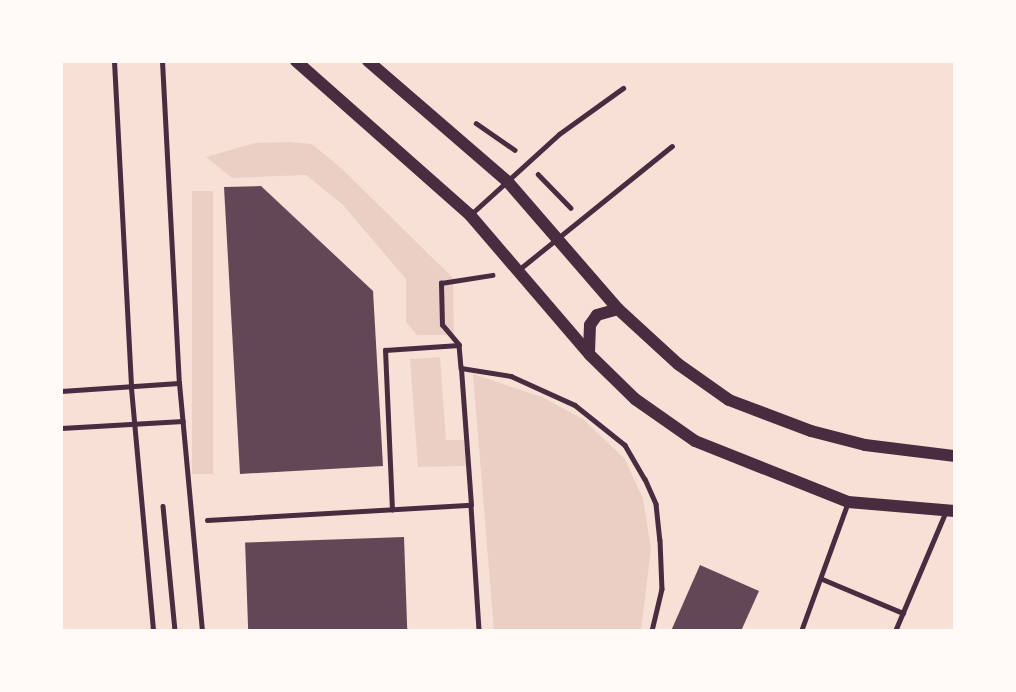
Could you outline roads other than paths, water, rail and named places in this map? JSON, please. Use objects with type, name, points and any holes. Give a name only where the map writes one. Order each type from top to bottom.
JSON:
[{"type":"street","points":[[296,61],[470,215],[590,355],[635,399],[695,440],[848,502],[951,511]]},
{"type":"street","points":[[368,61],[508,182],[618,309],[678,364],[729,400],[824,435],[955,456]]},
{"type":"street","points":[[590,355],[586,337],[590,325],[597,315],[618,309]]},
{"type":"lane","points":[[114,61],[131,388],[153,631]]},
{"type":"lane","points":[[162,61],[179,383],[202,631]]},
{"type":"lane","points":[[470,215],[559,134],[623,88]]},
{"type":"lane","points":[[517,271],[557,236],[672,146]]},
{"type":"lane","points":[[61,391],[179,383]]},
{"type":"lane","points":[[61,428],[183,421]]},
{"type":"lane","points":[[801,631],[848,502]]},
{"type":"lane","points":[[895,631],[951,511]]},
{"type":"lane","points":[[822,579],[903,613]]}]
